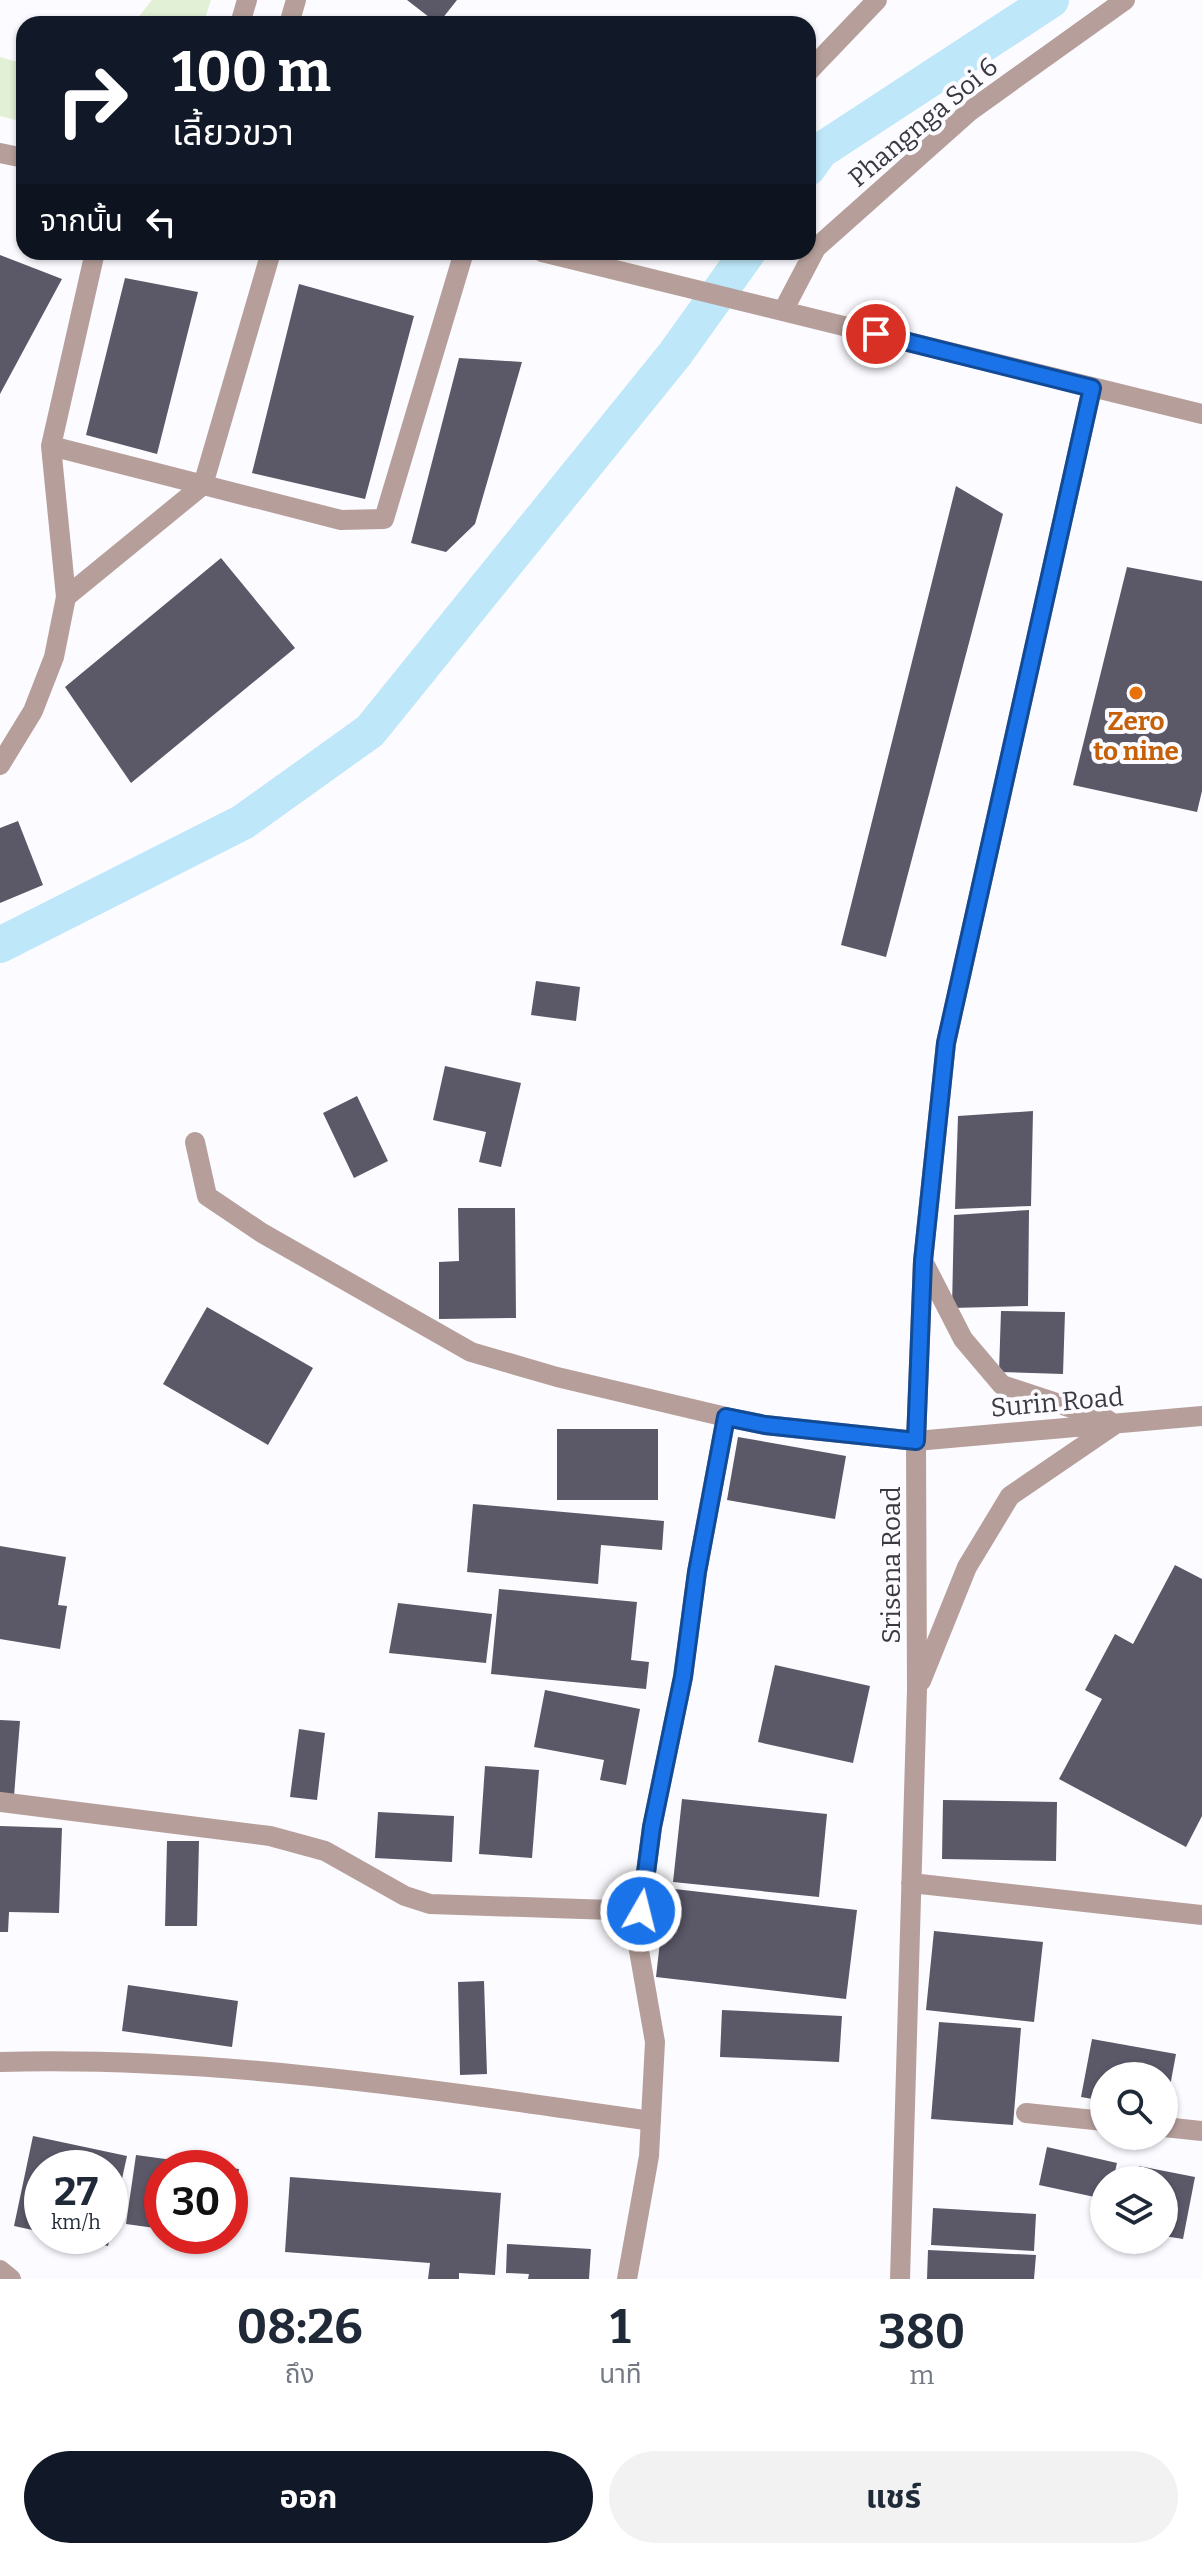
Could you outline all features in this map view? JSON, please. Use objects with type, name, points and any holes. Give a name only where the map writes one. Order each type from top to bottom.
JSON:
[{"type":"street","points":[[816,64],[877,0]]},
{"type":"street","name":"Phangnga Soi 6","points":[[816,248],[970,111],[1125,0]]},
{"type":"street","points":[[0,765],[33,711],[54,657],[66,597],[51,446],[93,260]]},
{"type":"street","points":[[66,597],[203,485],[269,260]]},
{"type":"street","points":[[51,446],[341,520],[384,519],[462,260]]},
{"type":"street","points":[[575,260],[1202,414]]},
{"type":"street","name":"Phangnga Soi 6","points":[[783,311],[810,260]]},
{"type":"street","name":"Srisena Road","points":[[900,2279],[917,1689],[916,1441],[923,1261],[946,1043],[1092,388]]},
{"type":"street","name":"Surin Road","points":[[195,1142],[207,1196],[262,1233],[471,1352],[557,1377],[765,1425],[916,1441],[1202,1416]]},
{"type":"street","points":[[923,1261],[963,1339],[1002,1385],[1118,1423]]},
{"type":"street","points":[[627,2279],[649,2156],[655,2042],[637,1939],[652,1827],[683,1677],[697,1572],[726,1417]]},
{"type":"street","points":[[917,1689],[967,1567],[1010,1496],[1118,1423]]},
{"type":"street","points":[[0,1802],[270,1836],[325,1851],[405,1896],[430,1904],[641,1911]]},
{"type":"street","points":[[911,1883],[1202,1915]]},
{"type":"street","points":[[0,2062],[72,2060],[279,2072],[423,2088],[651,2121]]},
{"type":"street","points":[[1026,2113],[1090,2120]]},
{"type":"street","points":[[1178,2128],[1202,2131]]},
{"type":"street","points":[[0,2270],[11,2279]]},
{"type":"green space","points":[[152,0],[211,0],[206,16],[139,16]]},
{"type":"green space","points":[[0,57],[16,62],[16,120],[0,116]]},
{"type":"building","points":[[407,0],[457,0],[444,16],[428,16]]},
{"type":"building","points":[[0,255],[62,279],[0,394]]},
{"type":"building","points":[[125,278],[198,292],[157,454],[86,435]]},
{"type":"building","points":[[299,284],[414,316],[365,499],[252,473]]},
{"type":"building","points":[[459,358],[522,362],[475,524],[446,552],[411,543]]},
{"type":"building","points":[[956,486],[1003,514],[886,957],[841,945]]},
{"type":"building","points":[[221,558],[295,648],[131,783],[65,687]]},
{"type":"building","points":[[1127,567],[1202,581],[1202,791],[1197,812],[1073,785]]},
{"type":"building","points":[[18,821],[43,885],[0,903],[0,828]]},
{"type":"building","points":[[536,981],[580,987],[576,1021],[531,1015]]},
{"type":"building","points":[[445,1066],[521,1083],[501,1167],[479,1162],[486,1132],[433,1120]]},
{"type":"building","points":[[357,1096],[388,1161],[354,1178],[323,1113]]},
{"type":"building","points":[[1033,1111],[1031,1206],[955,1209],[958,1116]]},
{"type":"building","points":[[458,1208],[515,1208],[516,1318],[439,1319],[439,1262],[459,1261]]},
{"type":"building","points":[[1029,1210],[1028,1306],[952,1308],[954,1215]]},
{"type":"building","points":[[207,1307],[313,1368],[268,1445],[163,1384]]},
{"type":"building","points":[[1001,1311],[1065,1312],[1063,1374],[999,1372]]},
{"type":"building","points":[[557,1429],[658,1429],[658,1500],[557,1500]]},
{"type":"building","points":[[738,1437],[846,1456],[835,1519],[727,1500]]},
{"type":"building","points":[[473,1504],[664,1521],[662,1550],[601,1545],[598,1584],[467,1572]]},
{"type":"building","points":[[0,1546],[66,1557],[58,1605],[67,1606],[60,1649],[0,1639]]},
{"type":"building","points":[[1175,1565],[1202,1579],[1202,1816],[1186,1847],[1059,1779],[1102,1699],[1085,1690],[1115,1634],[1133,1644]]},
{"type":"building","points":[[499,1589],[637,1602],[631,1660],[649,1662],[646,1689],[491,1674]]},
{"type":"building","points":[[398,1603],[492,1614],[486,1663],[389,1653]]},
{"type":"building","points":[[775,1665],[870,1686],[853,1763],[758,1742]]},
{"type":"building","points":[[545,1690],[640,1709],[626,1785],[600,1780],[604,1760],[534,1747]]},
{"type":"building","points":[[0,1720],[20,1721],[14,1796],[0,1795]]},
{"type":"building","points":[[299,1729],[325,1733],[317,1800],[290,1797]]},
{"type":"building","points":[[485,1766],[539,1770],[532,1858],[479,1854]]},
{"type":"building","points":[[682,1799],[827,1814],[819,1897],[673,1882]]},
{"type":"building","points":[[943,1800],[1057,1802],[1056,1861],[942,1859]]},
{"type":"building","points":[[378,1812],[454,1816],[452,1862],[375,1858]]},
{"type":"building","points":[[0,1826],[62,1828],[59,1913],[9,1912],[8,1932],[0,1932]]},
{"type":"building","points":[[167,1841],[199,1841],[197,1926],[165,1926]]},
{"type":"building","points":[[666,1888],[857,1910],[846,1999],[656,1977]]},
{"type":"building","points":[[934,1931],[1043,1942],[1034,2022],[926,2010]]},
{"type":"building","points":[[484,1981],[487,2074],[460,2075],[458,1982]]},
{"type":"building","points":[[128,1985],[238,2001],[232,2047],[122,2031]]},
{"type":"building","points":[[722,2010],[842,2016],[839,2062],[720,2057]]},
{"type":"building","points":[[939,2022],[1021,2028],[1013,2125],[931,2119]]},
{"type":"building","points":[[1092,2039],[1176,2054],[1175,2062],[1090,2062],[1090,2099],[1081,2097]]},
{"type":"building","points":[[33,2136],[99,2150],[30,2150]]},
{"type":"building","points":[[1047,2147],[1117,2163],[1116,2166],[1090,2166],[1090,2196],[1039,2185]]},
{"type":"building","points":[[136,2155],[144,2156],[144,2226],[128,2224]]},
{"type":"building","points":[[1178,2174],[1195,2177],[1183,2239],[1178,2238]]},
{"type":"building","points":[[290,2177],[501,2193],[495,2275],[459,2273],[459,2279],[428,2279],[430,2263],[285,2252]]},
{"type":"building","points":[[24,2179],[24,2228],[14,2226]]},
{"type":"building","points":[[933,2208],[1036,2214],[1034,2251],[931,2245]]},
{"type":"building","points":[[507,2244],[591,2249],[589,2279],[528,2279],[529,2274],[506,2273]]},
{"type":"building","points":[[928,2250],[1036,2255],[1034,2279],[927,2279]]},
{"type":"waterway","points":[[816,157],[820,151],[1051,0]]},
{"type":"waterway","points":[[0,945],[243,822],[370,731],[675,354],[742,260]]},
{"type":"place","name":"Zero to nine","points":[[1136,693]]},
{"type":"route","points":[[641,1911],[652,1827],[683,1677],[697,1572],[726,1417],[765,1425],[916,1441],[923,1261],[946,1043],[1092,388],[876,334]]}]
